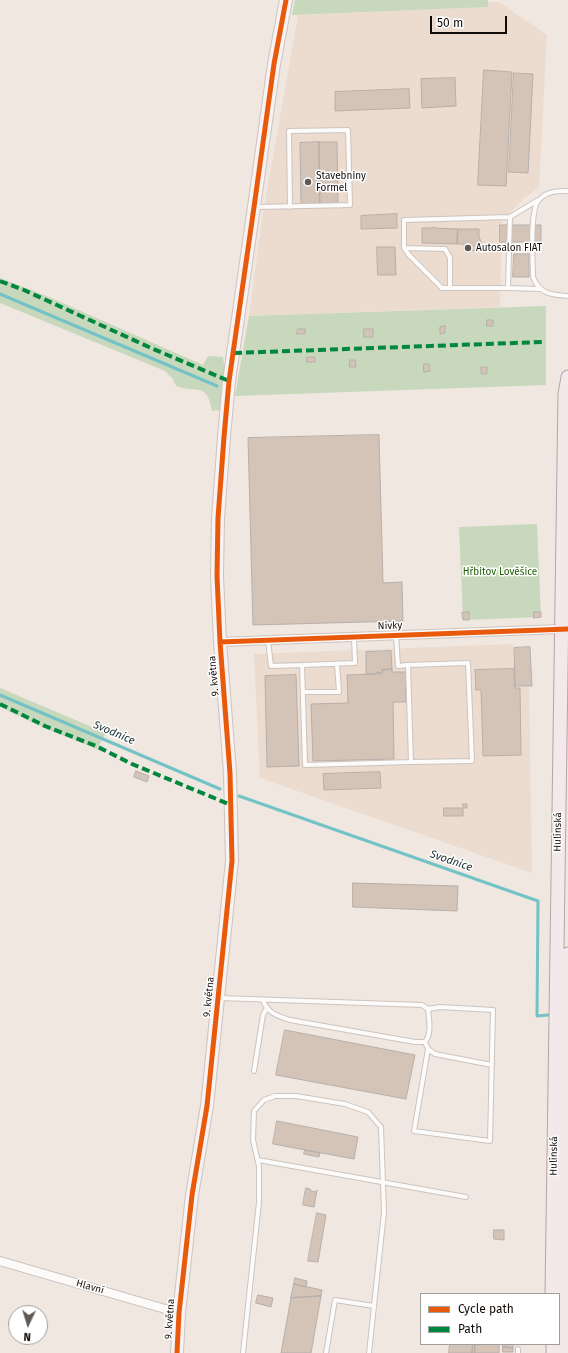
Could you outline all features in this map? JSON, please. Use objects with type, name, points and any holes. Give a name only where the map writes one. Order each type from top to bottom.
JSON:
[{"type":"main road","name":"Hulínská","points":[[557,1263],[565,629],[565,394],[568,377]]},
{"type":"main road","name":"Hulínská","points":[[557,1263],[568,954]]},
{"type":"main road","points":[[552,1293],[557,1263]]},
{"type":"main road","points":[[557,1263],[559,1293]]},
{"type":"main road","points":[[560,1302],[564,1353]]},
{"type":"street","name":"9. května","points":[[177,1353],[179,1313],[192,1195],[207,1106],[232,861],[230,773],[217,584],[217,547],[224,437],[229,381],[274,64],[286,0]]},
{"type":"street","name":"Nivky","points":[[220,642],[565,629]]},
{"type":"street","name":"Hlavní","points":[[0,1261],[179,1313]]},
{"type":"lane","points":[[254,207],[350,205],[348,130],[289,131],[290,206]]},
{"type":"lane","points":[[568,191],[556,191],[549,193],[510,217],[404,220],[404,248],[408,255],[442,288],[540,289],[553,294],[568,296]]},
{"type":"lane","points":[[538,200],[533,213],[533,277],[540,289]]},
{"type":"lane","points":[[508,288],[510,217]]},
{"type":"lane","points":[[404,248],[445,249],[450,258],[450,288]]},
{"type":"lane","points":[[302,665],[305,765],[472,761],[468,663],[398,666],[396,635]]},
{"type":"lane","points":[[268,640],[271,666],[337,664],[356,663],[354,637]]},
{"type":"lane","points":[[303,692],[339,692],[337,664]]},
{"type":"lane","points":[[408,665],[411,762]]},
{"type":"lane","points":[[218,998],[422,1005],[428,1009],[440,1007],[493,1010],[490,1141],[414,1132],[428,1049]]},
{"type":"lane","points":[[263,1000],[267,1008],[278,1016],[290,1020],[415,1042],[425,1042]]},
{"type":"lane","points":[[254,1071],[263,1015],[267,1008]]},
{"type":"lane","points":[[425,1042],[428,1038],[430,1020],[428,1009]]},
{"type":"lane","points":[[425,1042],[428,1049],[435,1054],[492,1066]]},
{"type":"lane","points":[[243,1353],[258,1202],[259,1166],[253,1140],[254,1112],[264,1100],[275,1096],[296,1096],[345,1104],[368,1112],[381,1127],[384,1212],[369,1353]]},
{"type":"lane","points":[[258,1160],[466,1197]]},
{"type":"lane","points":[[326,1353],[335,1300],[374,1306]]},
{"type":"shaded area","points":[[488,2],[499,2],[547,35],[539,187],[525,198],[502,221],[500,307],[249,316],[262,219],[298,15],[488,7]]},
{"type":"shaded area","points":[[513,644],[515,687],[529,687],[532,873],[260,778],[254,654]]},
{"type":"green space","points":[[295,0],[488,0],[488,7],[292,15]]},
{"type":"green space","points":[[0,278],[49,297],[203,365],[208,356],[223,357],[225,371],[221,410],[212,411],[210,402],[204,392],[176,386],[173,379],[165,371],[0,303]]},
{"type":"green space","points":[[546,306],[546,385],[235,396],[249,316]]},
{"type":"green space","name":"Hřbitov Lověšice","points":[[537,524],[541,617],[463,620],[459,527]]},
{"type":"green space","points":[[0,688],[106,733],[97,749],[44,728],[0,707]]},
{"type":"building","points":[[484,70],[512,72],[506,186],[478,185]]},
{"type":"building","points":[[514,73],[533,74],[528,173],[509,172]]},
{"type":"building","points":[[455,78],[456,106],[422,108],[421,79]]},
{"type":"building","points":[[409,89],[410,108],[335,111],[335,92]]},
{"type":"building","points":[[319,142],[337,142],[338,203],[320,204]]},
{"type":"building","points":[[319,142],[320,204],[301,204],[300,143]]},
{"type":"building","points":[[397,214],[397,228],[361,229],[361,216]]},
{"type":"building","points":[[500,225],[541,225],[541,242],[500,242]]},
{"type":"building","points":[[433,227],[458,229],[457,244],[422,243],[422,228]]},
{"type":"building","points":[[458,229],[479,229],[479,237],[482,244],[479,251],[464,250],[464,244],[457,244]]},
{"type":"building","points":[[377,247],[395,247],[396,275],[378,275]]},
{"type":"building","points":[[514,254],[529,254],[529,277],[513,277]]},
{"type":"building","points":[[487,320],[493,320],[493,326],[487,326]]},
{"type":"building","points":[[445,326],[445,333],[440,334],[440,327]]},
{"type":"building","points":[[298,329],[305,329],[305,334],[297,334]]},
{"type":"building","points":[[364,329],[373,329],[373,337],[364,337]]},
{"type":"building","points":[[307,357],[315,357],[315,362],[307,362]]},
{"type":"building","points":[[350,360],[355,360],[356,367],[350,367]]},
{"type":"building","points":[[424,364],[429,364],[430,371],[424,372]]},
{"type":"building","points":[[481,367],[487,367],[487,374],[482,374]]},
{"type":"building","points":[[379,435],[383,583],[402,582],[403,621],[253,625],[248,438]]},
{"type":"building","points":[[469,612],[469,620],[463,620],[462,613]]},
{"type":"building","points":[[534,612],[541,612],[541,617],[534,618]]},
{"type":"building","points":[[530,647],[532,686],[515,686],[514,648]]},
{"type":"building","points":[[391,651],[392,669],[382,670],[382,673],[366,674],[366,652]]},
{"type":"building","points":[[392,669],[392,672],[406,672],[406,702],[393,702],[394,759],[313,761],[311,704],[348,703],[347,675],[376,674],[382,673],[382,670]]},
{"type":"building","points":[[514,669],[515,688],[520,688],[521,755],[483,756],[481,690],[476,690],[475,670]]},
{"type":"building","points":[[296,675],[299,766],[267,767],[265,676]]},
{"type":"building","points":[[136,771],[149,776],[147,782],[134,777]]},
{"type":"building","points":[[380,772],[381,788],[324,790],[323,774]]},
{"type":"building","points":[[463,804],[467,804],[467,808],[464,808]]},
{"type":"building","points":[[444,808],[463,808],[463,816],[444,816]]},
{"type":"building","points":[[353,883],[458,886],[457,911],[353,907]]},
{"type":"building","points":[[285,1030],[415,1055],[406,1099],[276,1075]]},
{"type":"building","points":[[277,1121],[358,1137],[354,1159],[273,1144]]},
{"type":"building","points":[[305,1150],[320,1153],[319,1157],[304,1154]]},
{"type":"building","points":[[306,1188],[316,1192],[317,1190],[314,1207],[303,1205]]},
{"type":"building","points":[[317,1213],[326,1215],[318,1262],[308,1261]]},
{"type":"building","points":[[494,1230],[504,1230],[504,1240],[494,1239]]},
{"type":"building","points":[[295,1278],[307,1281],[306,1287],[294,1284]]},
{"type":"building","points":[[294,1284],[322,1290],[321,1296],[291,1298]]},
{"type":"building","points":[[258,1295],[273,1298],[271,1307],[256,1303]]},
{"type":"building","points":[[321,1296],[311,1353],[281,1353],[291,1298]]},
{"type":"building","points":[[450,1345],[473,1345],[472,1353],[449,1353]]},
{"type":"building","points":[[473,1345],[475,1345],[475,1353],[472,1353]]},
{"type":"building","points":[[475,1345],[499,1345],[499,1353],[475,1353]]},
{"type":"building","points":[[503,1345],[513,1345],[513,1348],[503,1347]]},
{"type":"building","points":[[503,1347],[513,1348],[513,1352],[503,1352]]},
{"type":"waterway","points":[[0,294],[217,386]]},
{"type":"waterway","name":"Svodnice","points":[[0,695],[220,789]]},
{"type":"waterway","name":"Svodnice","points":[[239,796],[538,901],[537,1016],[548,1015]]},
{"type":"marked path","points":[[0,281],[24,290],[151,348],[229,381]]},
{"type":"marked path","points":[[234,353],[542,342]]},
{"type":"marked path","points":[[0,704],[45,726],[96,746],[132,764],[231,805]]},
{"type":"cycle path","points":[[177,1353],[179,1313],[192,1195],[207,1106],[232,861],[230,773],[220,642],[217,576],[218,518],[224,437],[229,381],[274,64],[286,0]]},
{"type":"cycle path","points":[[220,642],[568,629]]},
{"type":"place","name":"Stavebniny Formel","points":[[308,182]]},
{"type":"place","name":"Autosalon FIAT","points":[[468,248]]}]
